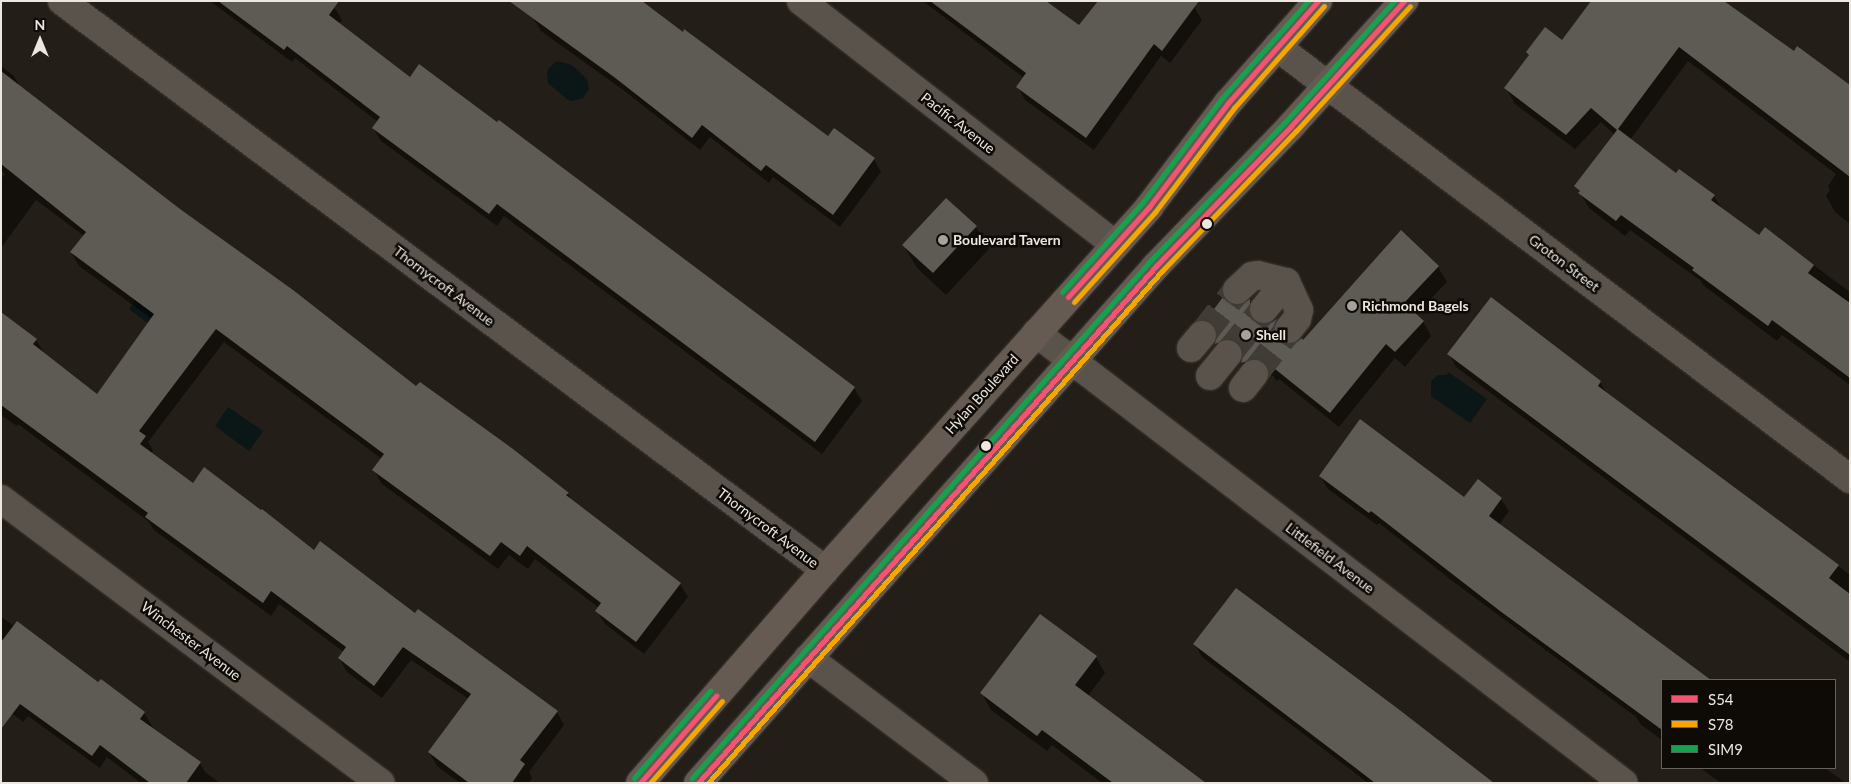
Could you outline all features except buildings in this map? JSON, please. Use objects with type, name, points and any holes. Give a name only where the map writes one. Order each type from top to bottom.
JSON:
[{"type":"main road","name":"Hylan Boulevard","points":[[640,783],[825,570],[1150,207],[1228,103],[1318,1]]},
{"type":"main road","points":[[698,783],[1156,266],[1328,86],[1404,1]]},
{"type":"street","name":"Thornycroft Avenue","points":[[62,1],[825,570]]},
{"type":"street","name":"Pacific Avenue","points":[[801,1],[1115,246]]},
{"type":"street","name":"Groton Street","points":[[1277,47],[1850,479]]},
{"type":"street","points":[[1238,290],[1252,276],[1258,275],[1286,282]]},
{"type":"street","points":[[1264,309],[1286,282]]},
{"type":"street","points":[[1286,282],[1299,310],[1297,319],[1290,329]]},
{"type":"street","name":"Littlefield Avenue","points":[[1036,333],[1624,783]]},
{"type":"street","points":[[1210,376],[1228,354]]},
{"type":"street","name":"Winchester Avenue","points":[[1,499],[381,783]]},
{"type":"street","points":[[808,658],[974,783]]},
{"type":"shaded area","points":[[557,61],[572,65],[587,79],[589,89],[583,98],[573,101],[568,100],[548,83],[547,73],[549,68]]},
{"type":"shaded area","points":[[142,291],[174,315],[161,333],[129,309]]},
{"type":"shaded area","points":[[1448,372],[1487,399],[1470,423],[1431,396],[1431,381],[1438,375],[1447,375]]},
{"type":"shaded area","points":[[228,407],[263,431],[249,451],[215,426]]},
{"type":"tunnel","points":[[1202,335],[1237,290]]},
{"type":"tunnel","points":[[1228,354],[1264,309]]},
{"type":"tunnel","points":[[1254,374],[1289,329]]},
{"type":"transit line","name":"SIM9","points":[[1062,292],[1143,202],[1222,98],[1308,1]]},
{"type":"transit line","name":"S54","points":[[1068,297],[1149,207],[1228,103],[1318,1]]},
{"type":"transit line","name":"SIM9","points":[[692,778],[1150,261],[1286,121],[1394,1]]},
{"type":"transit line","name":"S54","points":[[698,783],[1156,266],[1291,126],[1404,1]]},
{"type":"transit line","name":"S78","points":[[1074,302],[1155,212],[1234,108],[1324,6]]},
{"type":"transit line","name":"S78","points":[[708,783],[1162,271],[1296,131],[1410,6]]},
{"type":"transit line","name":"SIM9","points":[[634,778],[710,691]]},
{"type":"transit line","name":"S54","points":[[640,783],[716,696]]},
{"type":"transit line","name":"S78","points":[[650,783],[722,701]]},
{"type":"place","name":"Boulevard Tavern","points":[[943,240]]},
{"type":"place","name":"Richmond Bagels","points":[[1352,306]]},
{"type":"place","name":"Shell","points":[[1246,335]]}]
